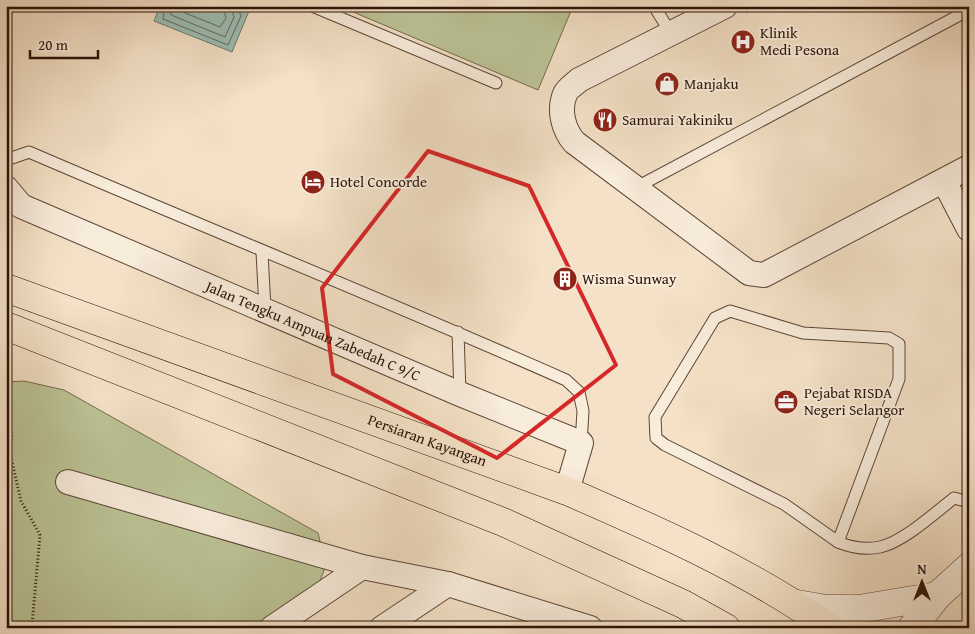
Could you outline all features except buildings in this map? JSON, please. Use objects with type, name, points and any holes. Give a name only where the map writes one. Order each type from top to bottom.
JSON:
[{"type":"main road","points":[[6,266],[54,306]]},
{"type":"main road","name":"Persiaran Kayangan","points":[[6,288],[567,491],[633,520],[797,604],[830,628]]},
{"type":"main road","points":[[6,326],[503,522],[683,604],[726,628]]},
{"type":"main road","points":[[6,341],[61,347]]},
{"type":"street","points":[[725,6],[672,35],[579,80],[565,93],[562,112],[565,132],[574,142],[634,189],[749,273],[757,276],[764,275],[969,167]]},
{"type":"street","points":[[944,181],[969,229]]},
{"type":"street","name":"Jalan Tengku Ampuan Zabedah C 9/C","points":[[6,188],[21,206],[460,394],[581,443]]},
{"type":"street","points":[[567,491],[581,443]]},
{"type":"street","points":[[68,482],[362,567],[448,584],[590,628]]},
{"type":"street","points":[[272,628],[362,567]]},
{"type":"street","points":[[912,628],[937,596],[969,567]]},
{"type":"street","points":[[382,628],[448,584]]},
{"type":"street","points":[[797,604],[826,609],[859,609],[937,596]]},
{"type":"lane","points":[[312,6],[496,83]]},
{"type":"lane","points":[[654,6],[672,35]]},
{"type":"lane","points":[[634,189],[969,10]]},
{"type":"lane","points":[[6,160],[29,152],[262,252],[458,332],[566,380],[579,392],[583,411],[581,443]]},
{"type":"lane","points":[[262,252],[265,309]]},
{"type":"lane","points":[[838,542],[899,379],[899,344],[889,338],[802,333],[730,311],[715,318],[655,417],[656,438],[665,445],[784,504],[838,542],[853,547],[880,547],[909,532],[954,498],[969,502]]},
{"type":"lane","points":[[458,332],[460,394]]},
{"type":"path","points":[[6,423],[12,434],[10,454],[21,501],[40,535],[32,625],[29,628]]},
{"type":"highlighted area","points":[[428,151],[529,186],[616,365],[497,458],[333,374],[322,288]]},
{"type":"green space","points":[[339,6],[573,6],[538,90]]},
{"type":"green space","points":[[24,381],[64,390],[318,533],[326,565],[314,597],[270,628],[6,628],[6,382]]},
{"type":"water","points":[[160,6],[237,6],[249,11],[232,52],[154,21]]},
{"type":"place","name":"Klinik Medi Pesona","points":[[743,42]]},
{"type":"place","name":"Manjaku","points":[[667,84]]},
{"type":"place","name":"Samurai Yakiniku","points":[[605,120]]},
{"type":"place","name":"Hotel Concorde","points":[[313,182]]},
{"type":"place","name":"Wisma Sunway","points":[[565,279]]},
{"type":"place","name":"Pejabat RISDA Negeri Selangor","points":[[786,402]]}]
